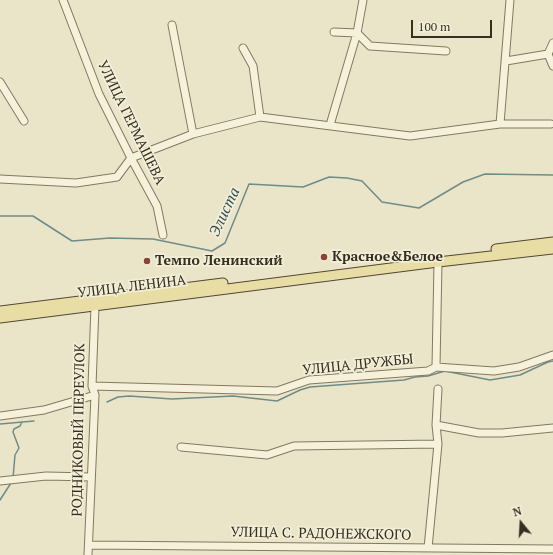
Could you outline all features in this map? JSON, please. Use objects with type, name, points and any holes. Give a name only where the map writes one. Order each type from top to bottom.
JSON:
[{"type":"main road","name":"УЛИЦА ЛЕНИНА","points":[[0,318],[95,302],[553,242]]},
{"type":"main road","name":"УЛИЦА ЛЕНИНА","points":[[0,311],[95,302],[553,249]]},
{"type":"street","name":"УЛИЦА ГЕРМАШЕВА","points":[[63,0],[99,94],[131,158],[158,206],[163,235]]},
{"type":"street","points":[[330,125],[357,33],[362,0]]},
{"type":"street","points":[[500,124],[510,0]]},
{"type":"street","points":[[172,25],[193,134]]},
{"type":"street","points":[[334,32],[357,33],[370,46],[446,51]]},
{"type":"street","points":[[553,43],[548,54],[553,66]]},
{"type":"street","points":[[243,48],[253,66],[260,117]]},
{"type":"street","points":[[506,61],[548,54]]},
{"type":"street","points":[[0,82],[24,122]]},
{"type":"street","points":[[0,179],[76,183],[117,177],[131,158],[193,134],[260,117],[410,136],[500,124],[551,124]]},
{"type":"street","points":[[436,367],[438,262]]},
{"type":"street","name":"РОДНИКОВЫЙ ПЕРЕУЛОК","points":[[88,555],[95,395],[92,386],[95,302]]},
{"type":"street","name":"УЛИЦА ДРУЖБЫ","points":[[92,386],[277,392],[309,380],[428,372],[436,367],[494,371],[518,367],[553,355]]},
{"type":"street","points":[[428,548],[438,444],[436,425],[438,389]]},
{"type":"street","points":[[0,416],[44,410],[95,395]]},
{"type":"street","points":[[436,425],[479,433],[502,433],[553,428]]},
{"type":"street","points":[[181,447],[267,456],[294,446],[438,444]]},
{"type":"street","points":[[0,481],[46,476],[91,477]]},
{"type":"street","name":"УЛИЦА С. РАДОНЕЖСКОГО","points":[[89,545],[401,552],[428,548],[553,549]]},
{"type":"waterway","name":"Элиста","points":[[0,216],[33,216],[72,241],[110,238],[153,239],[212,251],[225,243],[249,184],[303,187],[329,177],[347,178],[362,181],[382,202],[419,208],[463,182],[485,174],[553,175]]},
{"type":"waterway","points":[[107,402],[118,397],[129,396],[172,399],[233,396],[277,401],[310,387],[404,380],[428,376],[445,371],[490,380],[520,375],[553,361]]},
{"type":"waterway","points":[[0,424],[34,421]]},
{"type":"waterway","points":[[13,478],[15,455],[19,448],[13,432],[14,429],[20,426],[22,422]]},
{"type":"waterway","points":[[0,500],[11,483]]},
{"type":"place","name":"Красное&Белое","points":[[324,257]]},
{"type":"place","name":"Темпо Ленинский","points":[[147,261]]}]
